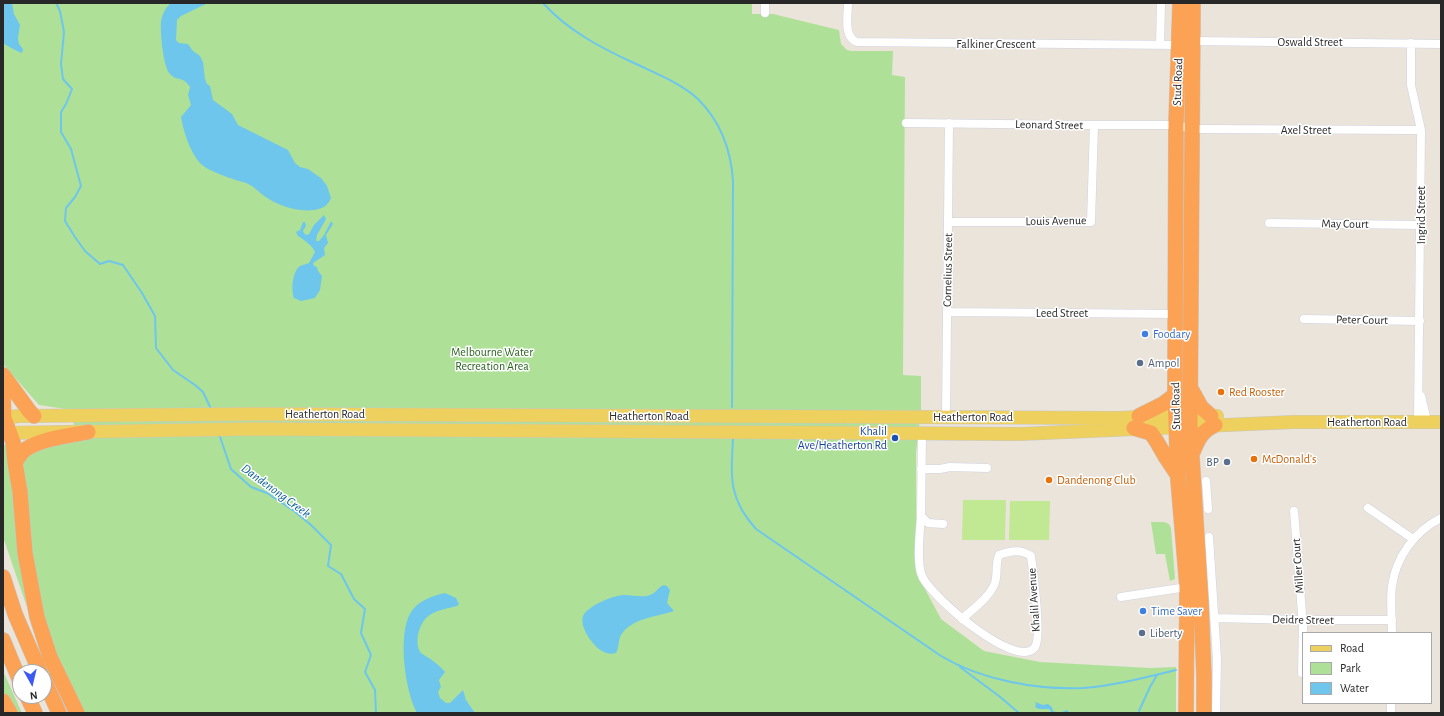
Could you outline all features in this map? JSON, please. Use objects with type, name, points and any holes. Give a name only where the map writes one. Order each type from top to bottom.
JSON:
[{"type":"highway","name":"Stud Road","points":[[1180,3],[1186,43],[1192,129],[1191,388],[1183,421],[1177,474],[1187,587],[1186,713]]},
{"type":"highway","name":"Stud Road","points":[[1194,3],[1186,43],[1176,125],[1175,395],[1192,453],[1201,495],[1204,713]]},
{"type":"highway","points":[[3,374],[34,416]]},
{"type":"highway","points":[[1191,388],[1201,407],[1213,420],[1197,441],[1192,453]]},
{"type":"highway","points":[[1175,395],[1137,422],[1151,433],[1164,456],[1177,474]]},
{"type":"highway","points":[[3,396],[4,418],[20,492],[25,553],[37,617],[50,657],[76,713]]},
{"type":"highway","points":[[15,464],[20,454],[27,448],[45,442],[88,432]]},
{"type":"highway","points":[[3,577],[15,614],[37,664]]},
{"type":"highway","points":[[3,640],[13,664]]},
{"type":"highway","points":[[52,698],[59,713]]},
{"type":"highway","points":[[3,701],[10,713]]},
{"type":"main road","name":"Heatherton Road","points":[[4,418],[34,416],[252,414],[1120,418],[1137,422]]},
{"type":"main road","points":[[922,417],[922,433]]},
{"type":"main road","points":[[946,418],[946,433]]},
{"type":"main road","name":"Heatherton Road","points":[[7,434],[252,429],[1020,434],[1137,422],[1263,418],[1294,422],[1441,422]]},
{"type":"street","points":[[765,3],[765,13]]},
{"type":"street","name":"Falkiner Crescent","points":[[848,3],[848,33],[851,40],[857,42],[1160,45],[1186,43]]},
{"type":"street","points":[[1160,45],[1161,3]]},
{"type":"street","name":"Oswald Street","points":[[1186,43],[1441,44]]},
{"type":"street","name":"Ingrid Street","points":[[1411,43],[1411,85],[1421,130],[1418,398],[1422,421]]},
{"type":"street","name":"Leonard Street","points":[[906,123],[1176,125],[1192,129]]},
{"type":"street","name":"Cornelius Street","points":[[946,418],[949,123]]},
{"type":"street","name":"Louis Avenue","points":[[948,222],[1092,222],[1094,125]]},
{"type":"street","name":"Axel Street","points":[[1192,129],[1421,130]]},
{"type":"street","name":"May Court","points":[[1269,223],[1420,225]]},
{"type":"street","name":"Leed Street","points":[[947,312],[1176,314]]},
{"type":"street","name":"Peter Court","points":[[1304,319],[1420,321]]},
{"type":"street","name":"Khalil Avenue","points":[[922,433],[919,566],[922,577],[940,600],[962,619],[1003,646],[1019,652],[1032,650],[1036,645],[1038,631],[1031,556],[1026,553],[1016,552],[999,554],[996,561],[994,585],[986,596],[962,619]]},
{"type":"street","points":[[921,469],[940,469],[950,467],[987,468]]},
{"type":"street","points":[[1206,481],[1201,495],[1208,509]]},
{"type":"street","points":[[1368,508],[1413,539]]},
{"type":"street","name":"Miller Court","points":[[1294,511],[1303,632]]},
{"type":"street","points":[[921,516],[928,523],[943,524]]},
{"type":"street","points":[[1392,632],[1392,587],[1401,559],[1413,539],[1424,528],[1441,518]]},
{"type":"street","points":[[1209,537],[1217,659],[1216,713]]},
{"type":"street","points":[[1121,597],[1187,587]]},
{"type":"street","name":"Deidre Street","points":[[1214,618],[1392,620]]},
{"type":"green space","name":"Melbourne Water Recreation Area","points":[[3,3],[752,3],[752,14],[773,14],[839,30],[841,44],[847,50],[893,51],[892,75],[905,77],[903,375],[921,376],[921,411],[916,452],[916,572],[941,619],[984,651],[1040,662],[1150,668],[1176,667],[1176,713],[82,713],[63,672],[47,627],[36,587],[21,465],[23,456],[43,448],[76,442],[72,410],[39,405],[3,364]]},
{"type":"green space","points":[[3,443],[7,447],[17,528],[36,633],[3,537]]},
{"type":"green space","points":[[963,500],[1006,500],[1005,540],[962,540]]},
{"type":"green space","points":[[1010,501],[1050,501],[1049,540],[1009,540]]},
{"type":"green space","points":[[1151,522],[1164,522],[1169,524],[1171,528],[1175,579],[1170,581],[1165,554],[1156,554]]},
{"type":"green space","points":[[3,671],[12,691],[12,704],[18,704],[22,713],[13,713],[3,696]]},
{"type":"water","points":[[3,3],[12,3],[14,14],[20,25],[18,38],[19,44],[23,49],[22,53],[3,43]]},
{"type":"water","points":[[171,3],[208,3],[181,16],[177,20],[176,40],[179,43],[188,44],[193,51],[200,56],[203,62],[205,79],[207,84],[210,86],[213,100],[232,114],[238,125],[288,150],[295,163],[300,167],[308,169],[321,178],[327,186],[331,198],[324,207],[317,210],[301,210],[281,205],[269,199],[248,184],[214,172],[199,162],[187,141],[181,117],[191,105],[188,95],[190,87],[184,81],[175,78],[170,74],[164,57],[161,22],[164,12]]},
{"type":"water","points":[[324,215],[326,219],[317,235],[316,241],[319,241],[324,235],[331,221],[333,224],[326,235],[328,243],[324,248],[325,255],[313,263],[322,276],[320,290],[315,298],[301,301],[294,298],[292,286],[295,272],[300,266],[309,263],[315,252],[310,245],[298,236],[296,232],[300,230],[303,222],[305,222],[306,226],[303,231],[306,235],[309,234],[314,225]]},
{"type":"water","points":[[664,585],[670,590],[667,603],[674,611],[645,619],[631,625],[621,635],[616,653],[610,654],[604,652],[591,641],[585,630],[582,619],[587,611],[597,604],[620,595],[650,595]]},
{"type":"water","points":[[445,593],[456,598],[459,604],[457,606],[437,611],[423,621],[420,627],[417,642],[418,647],[421,653],[436,663],[445,672],[439,680],[441,687],[438,692],[440,698],[446,703],[450,703],[463,690],[466,700],[475,713],[417,713],[409,691],[404,662],[404,634],[407,622],[411,612],[417,605],[435,595]]},
{"type":"water","points":[[1035,702],[1043,705],[1048,704],[1052,707],[1053,711],[1059,713],[1052,713],[1049,709],[1039,709],[1035,707]]},
{"type":"water","points":[[1067,710],[1070,713],[1059,713]]},
{"type":"waterway","name":"Dandenong Creek","points":[[56,3],[60,11],[64,32],[61,64],[63,79],[72,89],[61,112],[61,132],[71,149],[81,186],[75,197],[66,208],[65,221],[85,251],[100,264],[109,261],[123,265],[142,293],[155,316],[156,348],[173,370],[203,392],[211,409]]},
{"type":"waterway","points":[[543,3],[552,13],[585,38],[684,88],[698,99],[719,127],[730,158],[733,181],[732,407]]},
{"type":"waterway","name":"Dandenong Creek","points":[[219,434],[231,469],[251,487],[267,493],[294,511],[331,545],[328,566],[341,574],[354,599],[365,609],[361,633],[371,655],[365,672],[375,690],[376,713]]},
{"type":"waterway","points":[[733,438],[733,486],[740,507],[756,529],[941,656],[991,677],[1010,682],[1047,687],[1083,688],[1106,685],[1176,670]]},
{"type":"waterway","points":[[960,667],[1019,713]]},
{"type":"waterway","points":[[1139,711],[1157,675]]},
{"type":"place","name":"Foodary","points":[[1145,334]]},
{"type":"place","name":"Ampol","points":[[1140,363]]},
{"type":"place","name":"Red Rooster","points":[[1221,392]]},
{"type":"place","name":"Khalil Ave/Heatherton Rd","points":[[895,438]]},
{"type":"place","name":"McDonald's","points":[[1254,459]]},
{"type":"place","name":"BP","points":[[1227,462]]},
{"type":"place","name":"Dandenong Club","points":[[1049,480]]},
{"type":"place","name":"Time Saver","points":[[1143,611]]},
{"type":"place","name":"Liberty","points":[[1142,633]]}]
